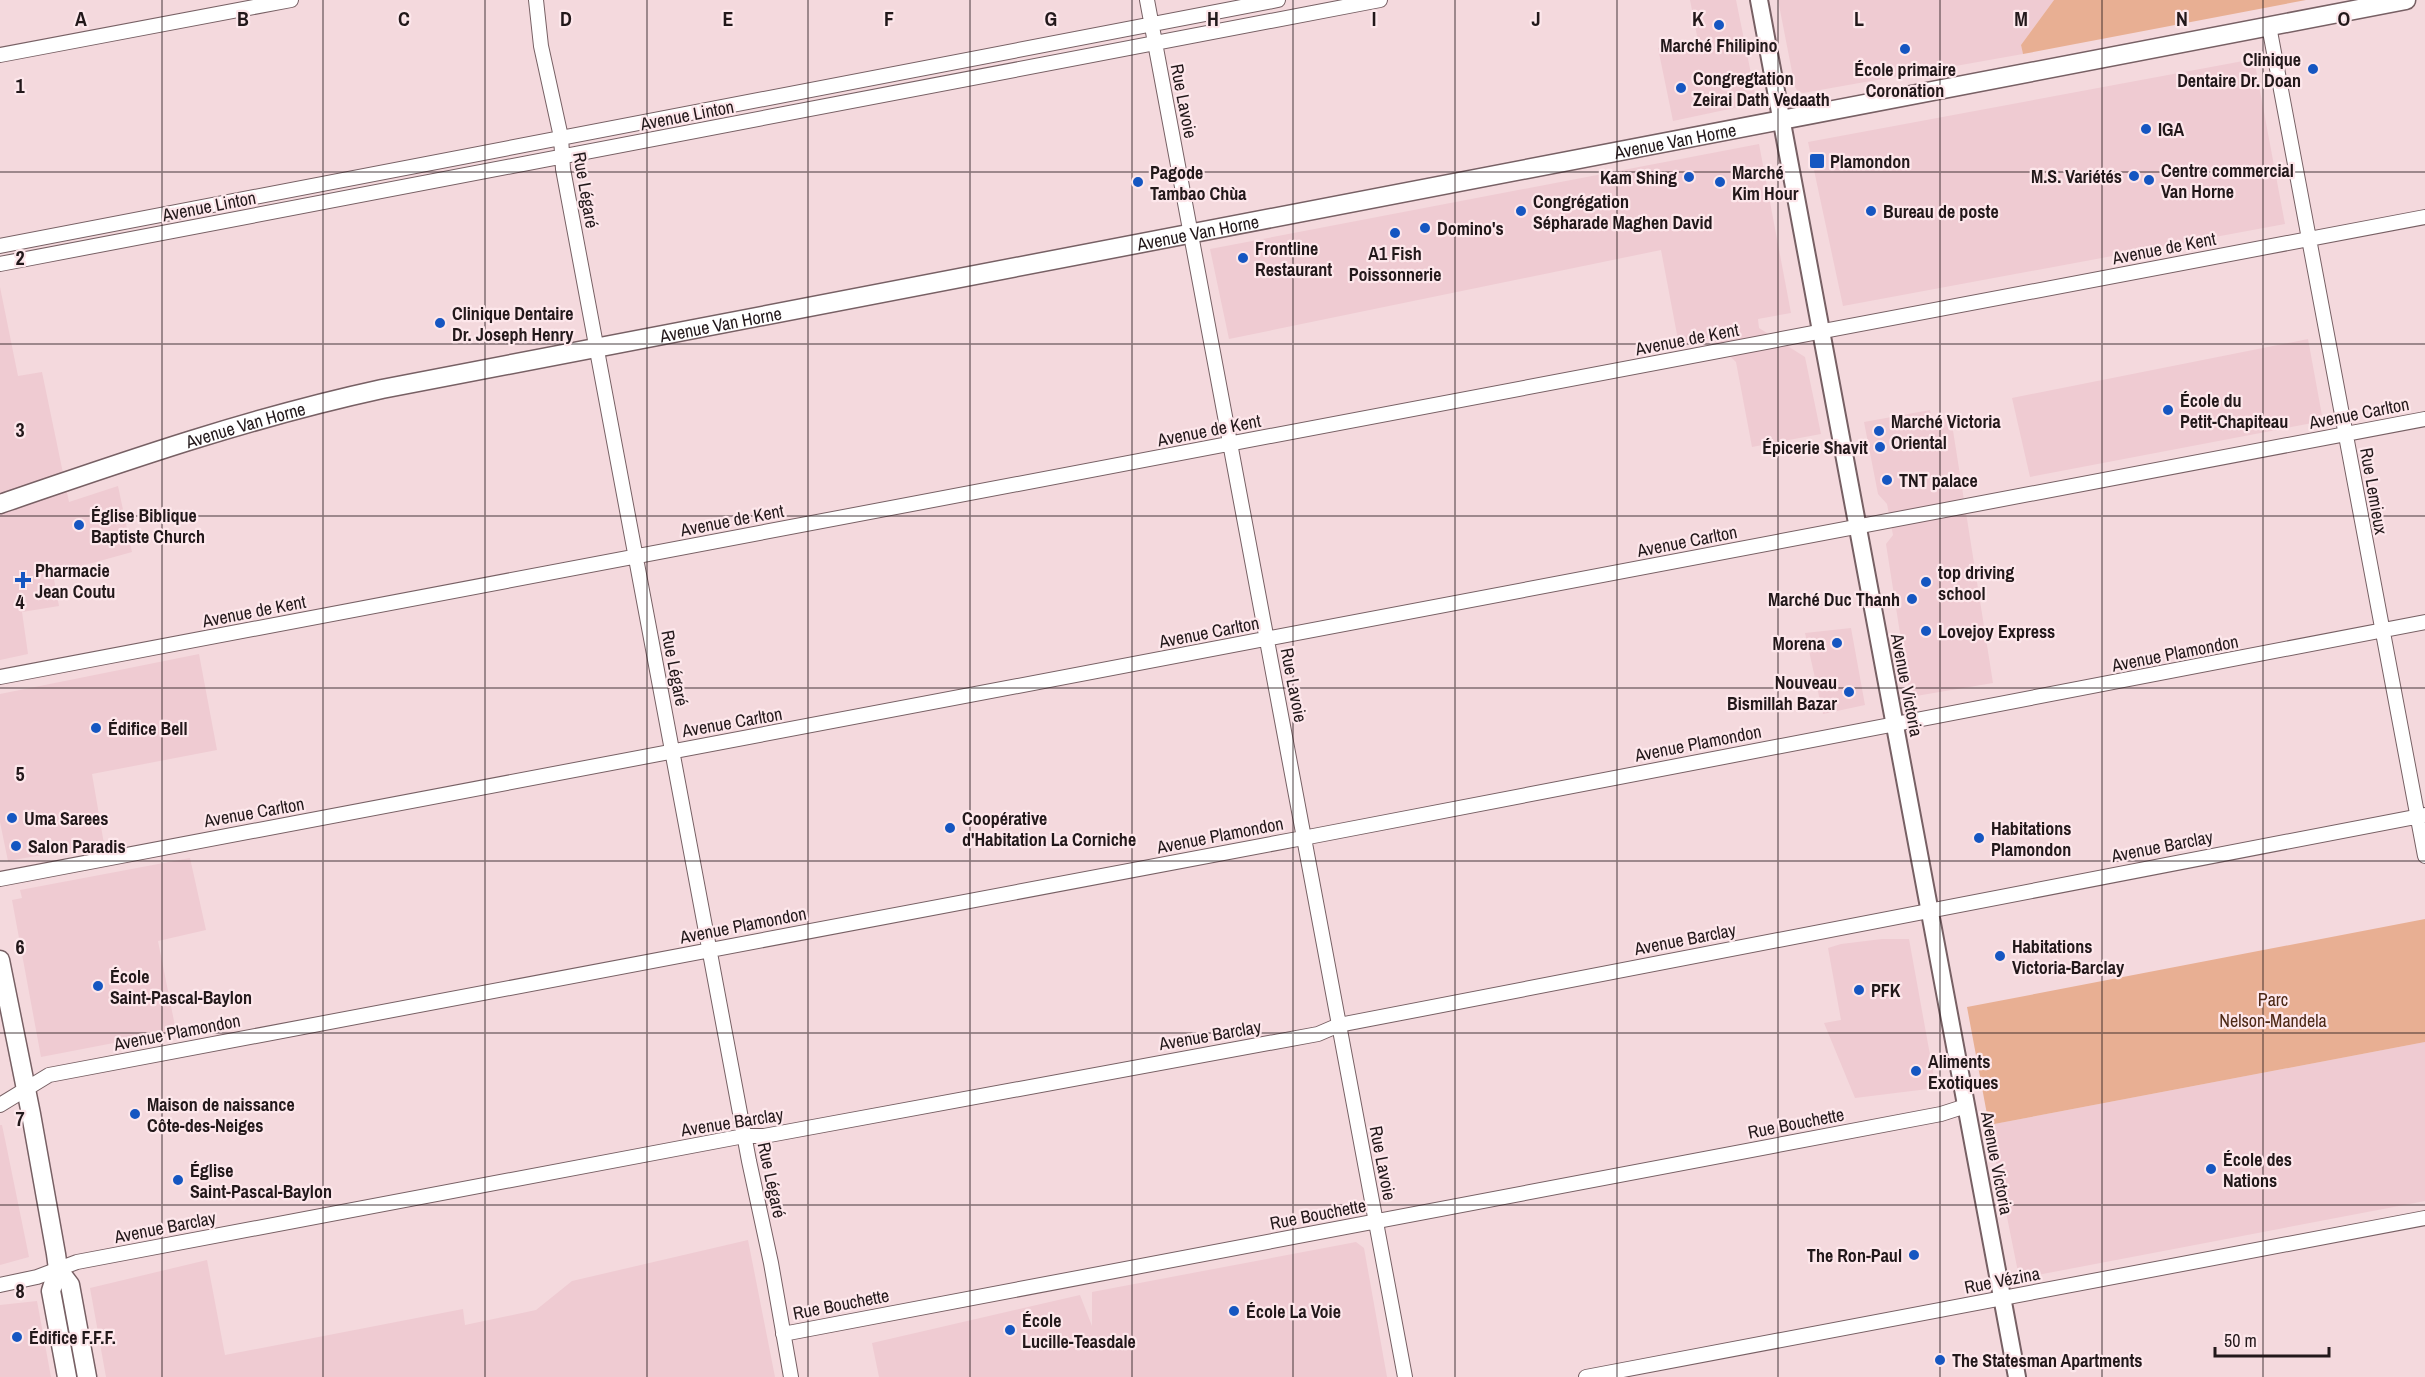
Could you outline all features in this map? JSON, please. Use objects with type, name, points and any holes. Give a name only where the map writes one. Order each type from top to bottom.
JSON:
[{"type":"main road","name":"Avenue Van Horne","points":[[0,504],[190,439],[285,412],[394,387],[2406,0]]},
{"type":"main road","points":[[0,960],[46,1192],[58,1269],[51,1292],[67,1377]]},
{"type":"main road","points":[[58,1269],[70,1285],[87,1377]]},
{"type":"street","points":[[0,56],[291,0]]},
{"type":"street","name":"Rue Légaré","points":[[536,0],[541,46],[561,137],[561,158],[791,1377]]},
{"type":"street","name":"Rue Lavoie","points":[[1147,0],[1405,1377]]},
{"type":"street","name":"Avenue Linton","points":[[0,246],[1278,0]]},
{"type":"street","name":"Avenue Linton","points":[[0,264],[1380,0]]},
{"type":"street","name":"Avenue Victoria","points":[[1759,0],[2017,1377]]},
{"type":"street","name":"Rue Lemieux","points":[[2269,26],[2382,631],[2421,815],[2425,856]]},
{"type":"street","name":"Avenue de Kent","points":[[0,677],[2425,217]]},
{"type":"street","name":"Avenue Carlton","points":[[0,879],[2425,419]]},
{"type":"street","name":"Avenue Plamondon","points":[[0,1105],[49,1075],[58,1073],[1304,838],[2425,622]]},
{"type":"street","name":"Avenue Barclay","points":[[0,1285],[37,1277],[77,1262],[744,1136],[764,1136],[1318,1034],[1339,1025],[2421,815]]},
{"type":"street","name":"Rue Bouchette","points":[[783,1334],[1941,1114],[1966,1106]]},
{"type":"street","name":"Rue Vézina","points":[[1586,1377],[2425,1218]]},
{"type":"shaded area","points":[[1690,0],[1736,0],[1756,98],[1753,104],[1673,121],[1658,48],[1698,41]]},
{"type":"shaded area","name":"École primaire Coronation","points":[[1778,0],[2054,0],[2021,45],[2023,54],[1803,93],[1798,92],[1795,87]]},
{"type":"shaded area","points":[[2254,59],[2285,224],[1843,306],[1808,142]]},
{"type":"shaded area","points":[[1759,144],[1791,313],[1758,319],[1759,328],[1805,357],[1821,434],[1752,447],[1736,362],[1711,338],[1679,345],[1661,250],[1229,339],[1210,249]]},
{"type":"shaded area","points":[[0,287],[18,376],[42,372],[69,502],[118,486],[132,552],[53,574],[59,606],[22,612],[28,654],[0,660]]},
{"type":"shaded area","name":"École du Petit-Chapiteau","points":[[2308,339],[2323,421],[2030,477],[2012,398]]},
{"type":"shaded area","points":[[1930,410],[1932,420],[1951,418],[1993,683],[1910,697],[1886,544],[1893,535],[1887,504],[1878,494],[1864,422]]},
{"type":"shaded area","points":[[1851,628],[1865,705],[1823,714],[1805,633]]},
{"type":"shaded area","points":[[199,654],[217,750],[92,774],[104,844],[8,861],[0,822],[0,694]]},
{"type":"shaded area","name":"École Saint-Pascal-Baylon","points":[[190,858],[206,930],[158,941],[176,1031],[41,1057],[12,900],[22,898],[20,890]]},
{"type":"shaded area","points":[[1882,939],[1909,939],[1936,1088],[1855,1098],[1824,1023],[1841,1020],[1828,948],[1841,944]]},
{"type":"shaded area","name":"École des Nations","points":[[2425,1042],[2425,1201],[2027,1277],[2018,1272],[1991,1137],[1995,1136],[1993,1128],[1989,1129],[1989,1125]]},
{"type":"shaded area","points":[[0,1125],[2,1125],[29,1257],[0,1265]]},
{"type":"shaded area","points":[[748,1240],[775,1377],[106,1377],[90,1288],[207,1260],[225,1355],[463,1309],[465,1325],[536,1310],[572,1281]]},
{"type":"shaded area","name":"École La Voie","points":[[1356,1242],[1364,1248],[1387,1377],[879,1377],[872,1343],[1080,1295],[1092,1326],[1092,1292]]},
{"type":"shaded area","name":"Édifice F.F.F.","points":[[37,1301],[51,1377],[0,1377],[0,1305]]},
{"type":"green space","points":[[2054,0],[2306,0],[2023,54],[2021,45]]},
{"type":"green space","name":"Parc Nelson-Mandela","points":[[2425,919],[2425,1042],[1989,1125],[1967,1007]]},
{"type":"place","name":"Marché Fhilipino","points":[[1719,25]]},
{"type":"place","name":"École primaire Coronation","points":[[1905,49]]},
{"type":"place","name":"Clinique Dentaire Dr. Doan","points":[[2313,69]]},
{"type":"place","name":"Congregtation Zeirai Dath Vedaath","points":[[1681,88]]},
{"type":"place","name":"IGA","points":[[2146,129]]},
{"type":"place","name":"Plamondon","points":[[1817,161]]},
{"type":"place","name":"M.S. Variétés","points":[[2134,176]]},
{"type":"place","name":"Kam Shing","points":[[1689,177]]},
{"type":"place","name":"Centre commercial Van Horne","points":[[2149,180]]},
{"type":"place","name":"Pagode Tambao Chùa","points":[[1138,182]]},
{"type":"place","name":"Marché Kim Hour","points":[[1720,182]]},
{"type":"place","name":"Congrégation Sépharade Maghen David","points":[[1521,211]]},
{"type":"place","name":"Bureau de poste","points":[[1871,211]]},
{"type":"place","name":"Domino's","points":[[1425,228]]},
{"type":"place","name":"A1 Fish Poissonnerie","points":[[1395,233]]},
{"type":"place","name":"Frontline Restaurant","points":[[1243,258]]},
{"type":"place","name":"Clinique Dentaire Dr. Joseph Henry","points":[[440,323]]},
{"type":"place","name":"École du Petit-Chapiteau","points":[[2168,410]]},
{"type":"place","name":"Marché Victoria Oriental","points":[[1879,431]]},
{"type":"place","name":"Épicerie Shavit","points":[[1880,447]]},
{"type":"place","name":"TNT palace","points":[[1887,480]]},
{"type":"place","name":"Église Biblique Baptiste Church","points":[[79,525]]},
{"type":"place","name":"Pharmacie Jean Coutu","points":[[23,580]]},
{"type":"place","name":"top driving school","points":[[1926,582]]},
{"type":"place","name":"Marché Duc Thanh","points":[[1912,599]]},
{"type":"place","name":"Lovejoy Express","points":[[1926,631]]},
{"type":"place","name":"Morena","points":[[1837,643]]},
{"type":"place","name":"Nouveau Bismillah Bazar","points":[[1849,692]]},
{"type":"place","name":"Édifice Bell","points":[[96,728]]},
{"type":"place","name":"Uma Sarees","points":[[12,818]]},
{"type":"place","name":"Coopérative d'Habitation La Corniche","points":[[950,828]]},
{"type":"place","name":"Habitations Plamondon","points":[[1979,838]]},
{"type":"place","name":"Salon Paradis","points":[[16,846]]},
{"type":"place","name":"Habitations Victoria-Barclay","points":[[2000,956]]},
{"type":"place","name":"École Saint-Pascal-Baylon","points":[[98,986]]},
{"type":"place","name":"PFK","points":[[1859,990]]},
{"type":"place","name":"Aliments Exotiques","points":[[1916,1071]]},
{"type":"place","name":"Maison de naissance Côte-des-Neiges","points":[[135,1114]]},
{"type":"place","name":"École des Nations","points":[[2211,1169]]},
{"type":"place","name":"Église Saint-Pascal-Baylon","points":[[178,1180]]},
{"type":"place","name":"The Ron-Paul","points":[[1914,1255]]},
{"type":"place","name":"École La Voie","points":[[1234,1311]]},
{"type":"place","name":"École Lucille-Teasdale","points":[[1010,1330]]},
{"type":"place","name":"Édifice F.F.F.","points":[[17,1337]]},
{"type":"place","name":"The Statesman Apartments","points":[[1940,1360]]}]
